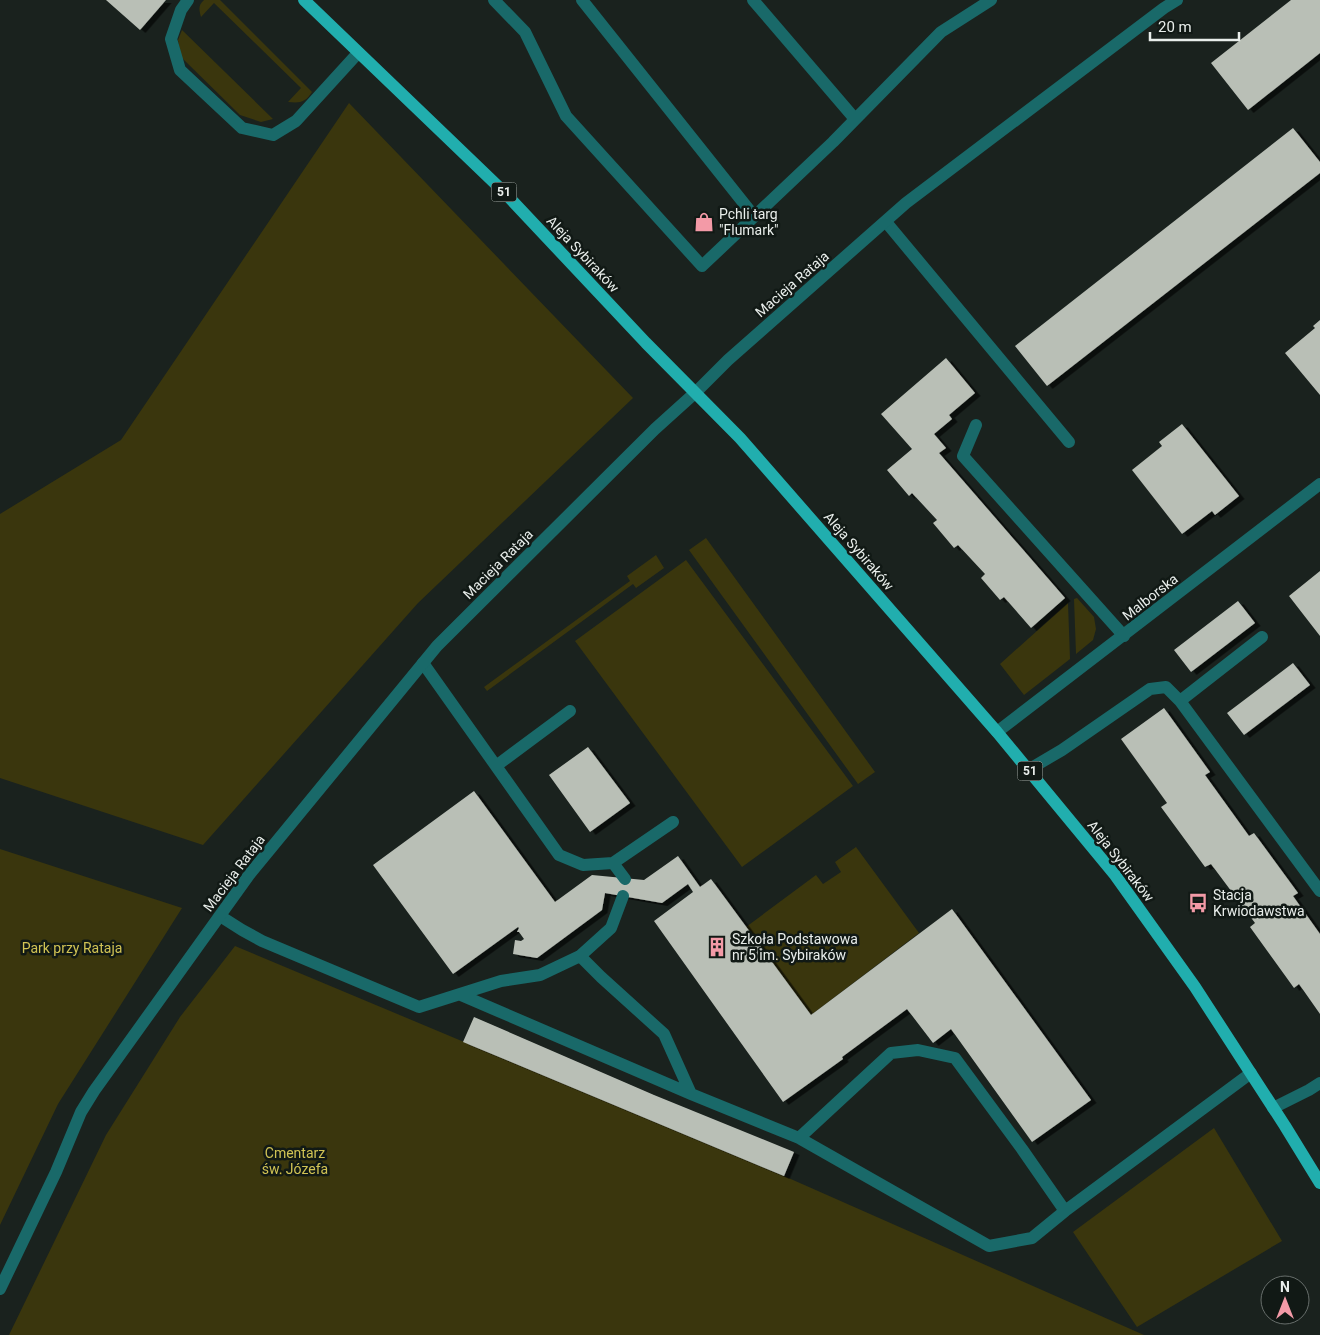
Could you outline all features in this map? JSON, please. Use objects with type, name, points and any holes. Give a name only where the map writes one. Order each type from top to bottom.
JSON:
[{"type":"main road","name":"Aleja Sybiraków","points":[[304,0],[505,193],[656,354],[696,392],[752,452],[997,732],[1115,875],[1195,987],[1274,1108],[1320,1183]]},
{"type":"street","points":[[188,0],[181,10],[171,40],[180,70],[242,128],[273,135],[296,122],[358,53]]},
{"type":"street","points":[[494,0],[525,32],[566,116],[702,266],[855,119],[941,32],[991,0]]},
{"type":"street","points":[[582,0],[754,216]]},
{"type":"street","points":[[753,0],[855,119]]},
{"type":"street","name":"Macieja Rataja","points":[[0,1289],[56,1172],[82,1112],[100,1083],[249,875],[437,646],[655,429],[728,360],[906,203],[1177,0]]},
{"type":"street","points":[[886,222],[1069,442]]},
{"type":"street","points":[[976,425],[963,456],[1124,636]]},
{"type":"street","name":"Malborska","points":[[997,732],[1320,484]]},
{"type":"street","points":[[1180,701],[1262,637]]},
{"type":"street","points":[[423,663],[559,855],[583,864],[613,863],[672,822]]},
{"type":"street","points":[[1028,770],[1062,750],[1150,689],[1166,687],[1180,701],[1320,891]]},
{"type":"street","points":[[496,766],[570,711]]},
{"type":"street","points":[[613,863],[625,879]]},
{"type":"street","points":[[220,916],[262,941],[418,1007],[501,981],[540,975],[580,956],[611,928],[623,896]]},
{"type":"street","points":[[580,956],[664,1034],[690,1094]]},
{"type":"street","points":[[461,995],[690,1094],[799,1138],[989,1246],[1032,1238],[1064,1210],[1250,1073]]},
{"type":"street","points":[[799,1138],[891,1054],[918,1050],[955,1058],[1064,1210]]},
{"type":"street","points":[[1274,1108],[1320,1083]]},
{"type":"green space","points":[[204,0],[220,0],[312,92],[307,98],[299,102],[288,102],[301,88],[214,3],[201,17],[200,8]]},
{"type":"green space","points":[[182,30],[273,119],[261,122],[240,115],[181,57],[178,40]]},
{"type":"green space","points":[[349,103],[633,398],[418,603],[203,845],[0,778],[0,514],[121,440]]},
{"type":"green space","points":[[706,538],[875,772],[858,784],[689,550]]},
{"type":"green space","points":[[656,555],[664,568],[636,588],[633,584],[487,691],[484,687],[630,581],[627,576]]},
{"type":"green space","points":[[686,560],[853,786],[742,867],[575,641]]},
{"type":"green space","points":[[1077,598],[1094,617],[1096,629],[1093,640],[1076,654],[1074,599]]},
{"type":"green space","points":[[1068,603],[1070,659],[1024,695],[1000,664]]},
{"type":"green space","points":[[856,847],[919,933],[811,1015],[746,927],[816,875],[823,884],[841,872],[835,862]]},
{"type":"green space","name":"Park przy Rataja","points":[[0,849],[182,908],[58,1104],[0,1225]]},
{"type":"green space","name":"Cmentarz św. Józefa","points":[[235,946],[784,1176],[1144,1335],[9,1335],[106,1135],[180,1017]]},
{"type":"green space","points":[[1214,1128],[1282,1241],[1137,1327],[1073,1232]]},
{"type":"building","points":[[106,0],[166,0],[140,30]]},
{"type":"building","points":[[1291,0],[1320,0],[1320,53],[1248,110],[1211,63]]},
{"type":"building","points":[[1293,128],[1320,162],[1320,173],[1047,386],[1015,346]]},
{"type":"building","points":[[1320,320],[1320,395],[1285,353],[1315,328],[1313,326]]},
{"type":"building","points":[[946,358],[975,393],[949,415],[952,419],[934,434],[946,448],[939,453],[1065,598],[1031,628],[1004,597],[1000,600],[981,578],[985,574],[958,545],[954,548],[933,523],[937,520],[912,493],[909,496],[887,470],[912,449],[881,414]]},
{"type":"building","points":[[1182,424],[1239,496],[1215,515],[1212,511],[1182,534],[1132,470],[1162,446],[1159,442]]},
{"type":"building","points":[[1320,571],[1320,636],[1289,596]]},
{"type":"building","points":[[1238,601],[1255,623],[1191,672],[1174,650]]},
{"type":"building","points":[[1293,663],[1310,685],[1244,735],[1227,713]]},
{"type":"building","points":[[1164,708],[1210,772],[1205,775],[1249,836],[1254,833],[1298,893],[1293,896],[1320,934],[1320,1014],[1299,984],[1294,988],[1250,927],[1255,923],[1211,864],[1205,867],[1161,807],[1167,803],[1121,739]]},
{"type":"building","points":[[588,747],[630,803],[590,832],[549,775]]},
{"type":"building","name":"Szkoła Podstawowa nr 5 im. Sybiraków","points":[[474,791],[555,902],[592,875],[644,880],[678,856],[700,887],[711,879],[811,1015],[952,909],[1091,1100],[1032,1142],[951,1029],[933,1043],[907,1009],[842,1057],[843,1059],[783,1102],[654,921],[693,892],[688,884],[662,903],[605,893],[602,910],[537,958],[513,954],[515,940],[521,941],[524,939],[517,932],[518,927],[453,974],[373,865]]},
{"type":"building","points":[[474,1017],[654,1095],[794,1152],[784,1176],[463,1042]]},
{"type":"place","name":"Pchli targ \"Flumark\"","points":[[704,222]]},
{"type":"place","name":"Stacja Krwiodawstwa","points":[[1198,903]]},
{"type":"place","name":"Szkoła Podstawowa nr 5 im. Sybiraków","points":[[717,947]]}]
